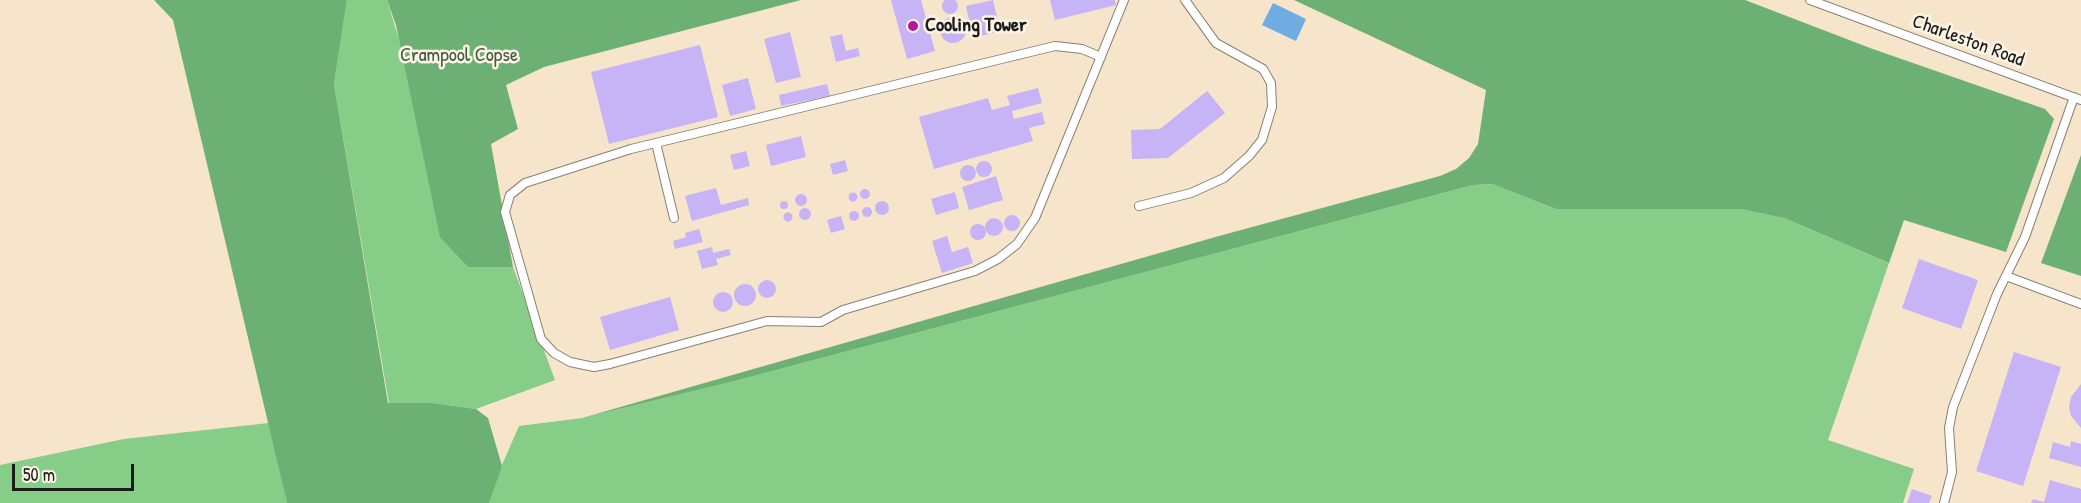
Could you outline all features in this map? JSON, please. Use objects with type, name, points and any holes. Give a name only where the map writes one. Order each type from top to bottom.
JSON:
[{"type":"lane","points":[[1101,57],[1082,49],[1055,46],[656,143],[531,180],[517,189],[506,203],[509,226],[541,339],[546,347],[570,362],[594,367],[767,321],[821,322],[843,310],[993,263],[1017,244],[1035,218],[1101,57],[1124,0]]},
{"type":"lane","points":[[1139,206],[1191,193],[1224,178],[1249,156],[1262,140],[1272,107],[1271,83],[1263,69],[1216,43],[1185,0]]},
{"type":"lane","name":"Charleston Road","points":[[1810,0],[2078,99]]},
{"type":"lane","points":[[1944,503],[1952,472],[1950,418],[2006,276],[2025,237],[2078,99]]},
{"type":"lane","points":[[656,143],[674,219]]},
{"type":"lane","points":[[2006,276],[2081,304]]},
{"type":"green space","points":[[154,0],[347,0],[334,84],[388,403],[433,403],[476,409],[488,418],[502,466],[489,503],[287,503],[173,20]]},
{"type":"green space","points":[[347,0],[387,0],[468,267],[513,267],[555,380],[476,409],[433,403],[389,403],[334,84]]},
{"type":"green space","name":"Crampool Copse","points":[[387,0],[801,0],[544,67],[506,85],[518,129],[491,144],[513,267],[468,267],[440,237],[396,25]]},
{"type":"green space","points":[[1294,0],[1745,0],[1870,48],[2045,109],[2054,119],[2006,252],[1904,220],[1889,263],[1784,218],[1740,209],[1556,209],[1492,184],[1473,185],[735,381],[582,418],[1219,236],[1440,176],[1456,169],[1469,158],[1478,144],[1486,90]]},
{"type":"green space","points":[[2081,155],[2081,276],[2041,263]]},
{"type":"green space","points":[[1492,184],[1556,209],[1740,209],[1784,218],[1889,263],[1828,440],[1914,469],[1903,503],[489,503],[494,483],[519,426],[582,418],[735,381],[1473,185]]},
{"type":"green space","points":[[269,423],[287,503],[0,503],[0,465],[124,439]]},
{"type":"water","points":[[1273,3],[1306,19],[1296,41],[1262,25]]},
{"type":"building","points":[[950,-2],[956,0],[958,6],[956,12],[950,14],[944,12],[942,6],[944,0]]},
{"type":"building","name":"Cooling Tower","points":[[891,0],[921,0],[935,51],[907,59]]},
{"type":"building","points":[[993,0],[1000,31],[973,38],[966,6]]},
{"type":"building","points":[[1050,0],[1115,0],[1116,5],[1055,20]]},
{"type":"building","points":[[953,17],[962,21],[966,30],[962,39],[953,43],[944,39],[940,30],[944,21]]},
{"type":"building","points":[[790,32],[801,77],[776,83],[764,39]]},
{"type":"building","points":[[842,34],[846,51],[858,48],[860,56],[836,62],[830,37]]},
{"type":"building","points":[[700,45],[718,117],[609,144],[591,72]]},
{"type":"building","points":[[748,78],[756,109],[730,116],[722,85]]},
{"type":"building","points":[[827,84],[830,96],[781,106],[779,95]]},
{"type":"building","points":[[1038,88],[1042,103],[1012,111],[1014,119],[1042,112],[1045,124],[1029,128],[1033,141],[934,169],[919,117],[988,98],[992,110],[1010,105],[1007,96]]},
{"type":"building","points":[[1207,91],[1225,113],[1168,158],[1132,159],[1131,130],[1160,129]]},
{"type":"building","points":[[801,136],[806,157],[771,166],[766,145]]},
{"type":"building","points":[[746,151],[750,166],[734,170],[730,155]]},
{"type":"building","points":[[845,160],[848,171],[833,175],[830,164]]},
{"type":"building","points":[[984,161],[992,169],[984,177],[976,169]]},
{"type":"building","points":[[968,165],[974,167],[976,173],[974,179],[968,181],[962,179],[960,173],[962,167]]},
{"type":"building","points":[[996,176],[1003,200],[969,210],[962,187]]},
{"type":"building","points":[[716,188],[721,205],[748,198],[749,205],[692,221],[685,196]]},
{"type":"building","points":[[865,189],[869,190],[869,198],[865,199],[861,198],[860,194],[861,190]]},
{"type":"building","points":[[955,192],[959,208],[936,215],[931,199]]},
{"type":"building","points":[[853,193],[857,197],[853,201],[849,197]]},
{"type":"building","points":[[803,194],[807,200],[803,206],[799,206],[795,198]]},
{"type":"building","points":[[784,201],[788,205],[784,209],[780,205]]},
{"type":"building","points":[[882,201],[887,203],[889,208],[887,213],[882,215],[877,213],[875,208],[877,203]]},
{"type":"building","points":[[867,207],[872,212],[867,217],[862,212]]},
{"type":"building","points":[[807,208],[811,214],[807,220],[803,220],[799,212]]},
{"type":"building","points":[[854,211],[858,212],[858,220],[854,221],[850,220],[849,216],[850,212]]},
{"type":"building","points":[[788,213],[792,217],[788,221],[784,217]]},
{"type":"building","points":[[1009,215],[1015,215],[1020,223],[1018,229],[1009,231],[1004,226],[1004,220]]},
{"type":"building","points":[[841,216],[845,229],[831,233],[827,220]]},
{"type":"building","points":[[994,218],[1000,221],[1003,227],[1000,233],[994,236],[988,233],[985,227],[988,221]]},
{"type":"building","points":[[978,224],[984,226],[986,232],[984,238],[978,240],[972,238],[970,232],[972,226]]},
{"type":"building","points":[[699,229],[703,242],[675,249],[673,241],[686,237],[685,233]]},
{"type":"building","points":[[947,236],[952,252],[968,247],[973,263],[942,273],[932,241]]},
{"type":"building","points":[[712,247],[713,253],[729,249],[731,255],[716,259],[718,265],[702,269],[697,251]]},
{"type":"building","points":[[1919,259],[1978,280],[1961,329],[1902,308]]},
{"type":"building","points":[[767,280],[773,283],[776,289],[773,295],[767,298],[761,295],[758,289],[761,283]]},
{"type":"building","points":[[745,284],[753,287],[756,295],[753,303],[745,306],[737,303],[734,295],[737,287]]},
{"type":"building","points":[[719,292],[727,292],[733,298],[733,306],[727,312],[719,312],[713,306],[713,298]]},
{"type":"building","points":[[670,297],[679,330],[610,350],[600,317]]},
{"type":"building","points":[[2014,352],[2061,367],[2023,486],[1976,471]]},
{"type":"building","points":[[2081,384],[2081,428],[2071,416],[2069,407],[2071,397]]},
{"type":"building","points":[[2071,441],[2081,444],[2081,467],[2049,458],[2053,442],[2070,447]]},
{"type":"building","points":[[2050,480],[2081,489],[2081,503],[2031,503],[2033,499],[2044,502]]},
{"type":"building","points":[[1912,489],[1932,496],[1929,503],[1907,503]]},
{"type":"place","name":"Cooling Tower","points":[[913,26]]}]
